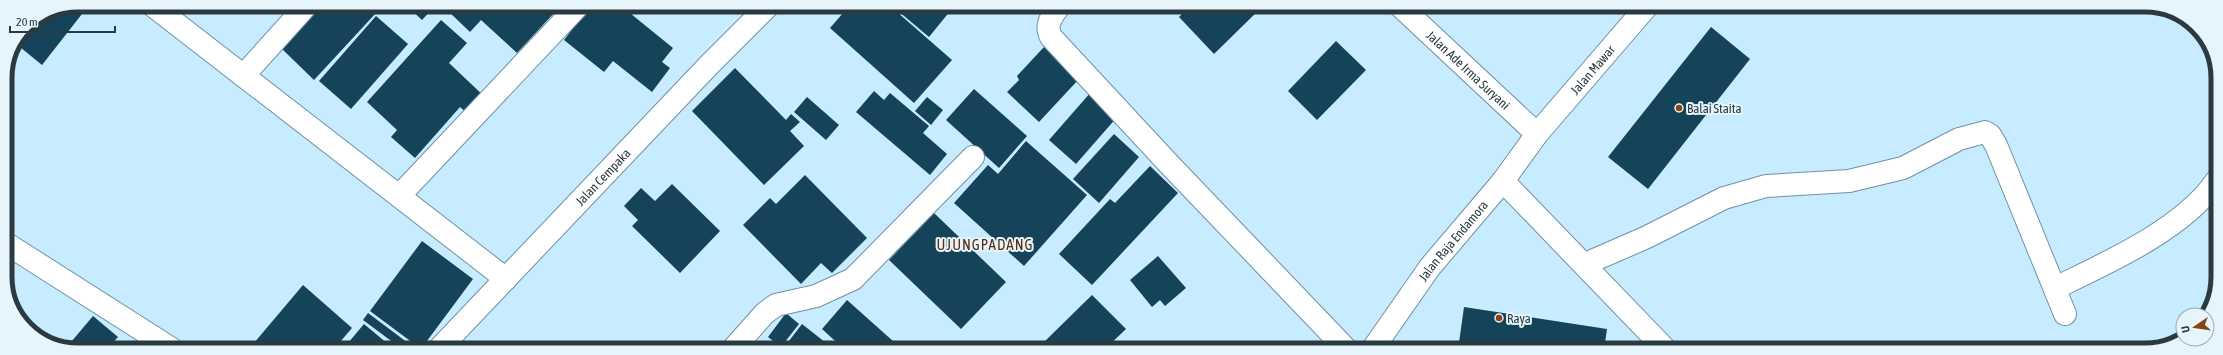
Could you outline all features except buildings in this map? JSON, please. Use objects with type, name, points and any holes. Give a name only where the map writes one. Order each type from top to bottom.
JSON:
[{"type":"street","points":[[161,12],[506,278]]},
{"type":"street","points":[[243,76],[301,12]]},
{"type":"street","points":[[399,196],[572,12]]},
{"type":"street","name":"Jalan Cempaka","points":[[445,343],[703,71],[762,12]]},
{"type":"street","points":[[1055,12],[1049,21],[1048,28],[1051,37],[1168,163],[1341,343]]},
{"type":"street","name":"Jalan Ade Irma Suryani","points":[[1407,12],[1538,134]]},
{"type":"street","name":"Jalan Mawar","points":[[1538,134],[1643,12]]},
{"type":"street","points":[[1585,264],[1633,244],[1724,198],[1766,186],[1849,181],[1903,168],[1959,139],[1985,132],[1990,135],[1996,145],[2065,314]]},
{"type":"street","name":"Jalan Raja Endamora","points":[[1377,343],[1430,267],[1504,181],[1538,134]]},
{"type":"street","points":[[738,343],[765,313],[776,305],[816,296],[852,279],[973,157]]},
{"type":"street","points":[[1504,181],[1659,343]]},
{"type":"street","points":[[2055,288],[2127,253],[2176,220],[2211,189]]},
{"type":"street","points":[[12,247],[163,343]]},
{"type":"place","name":"Balai Staita","points":[[1679,108]]},
{"type":"place","name":"Raya","points":[[1499,318]]},
{"type":"district","name":"UJUNGPADANG","points":[[985,245]]}]
